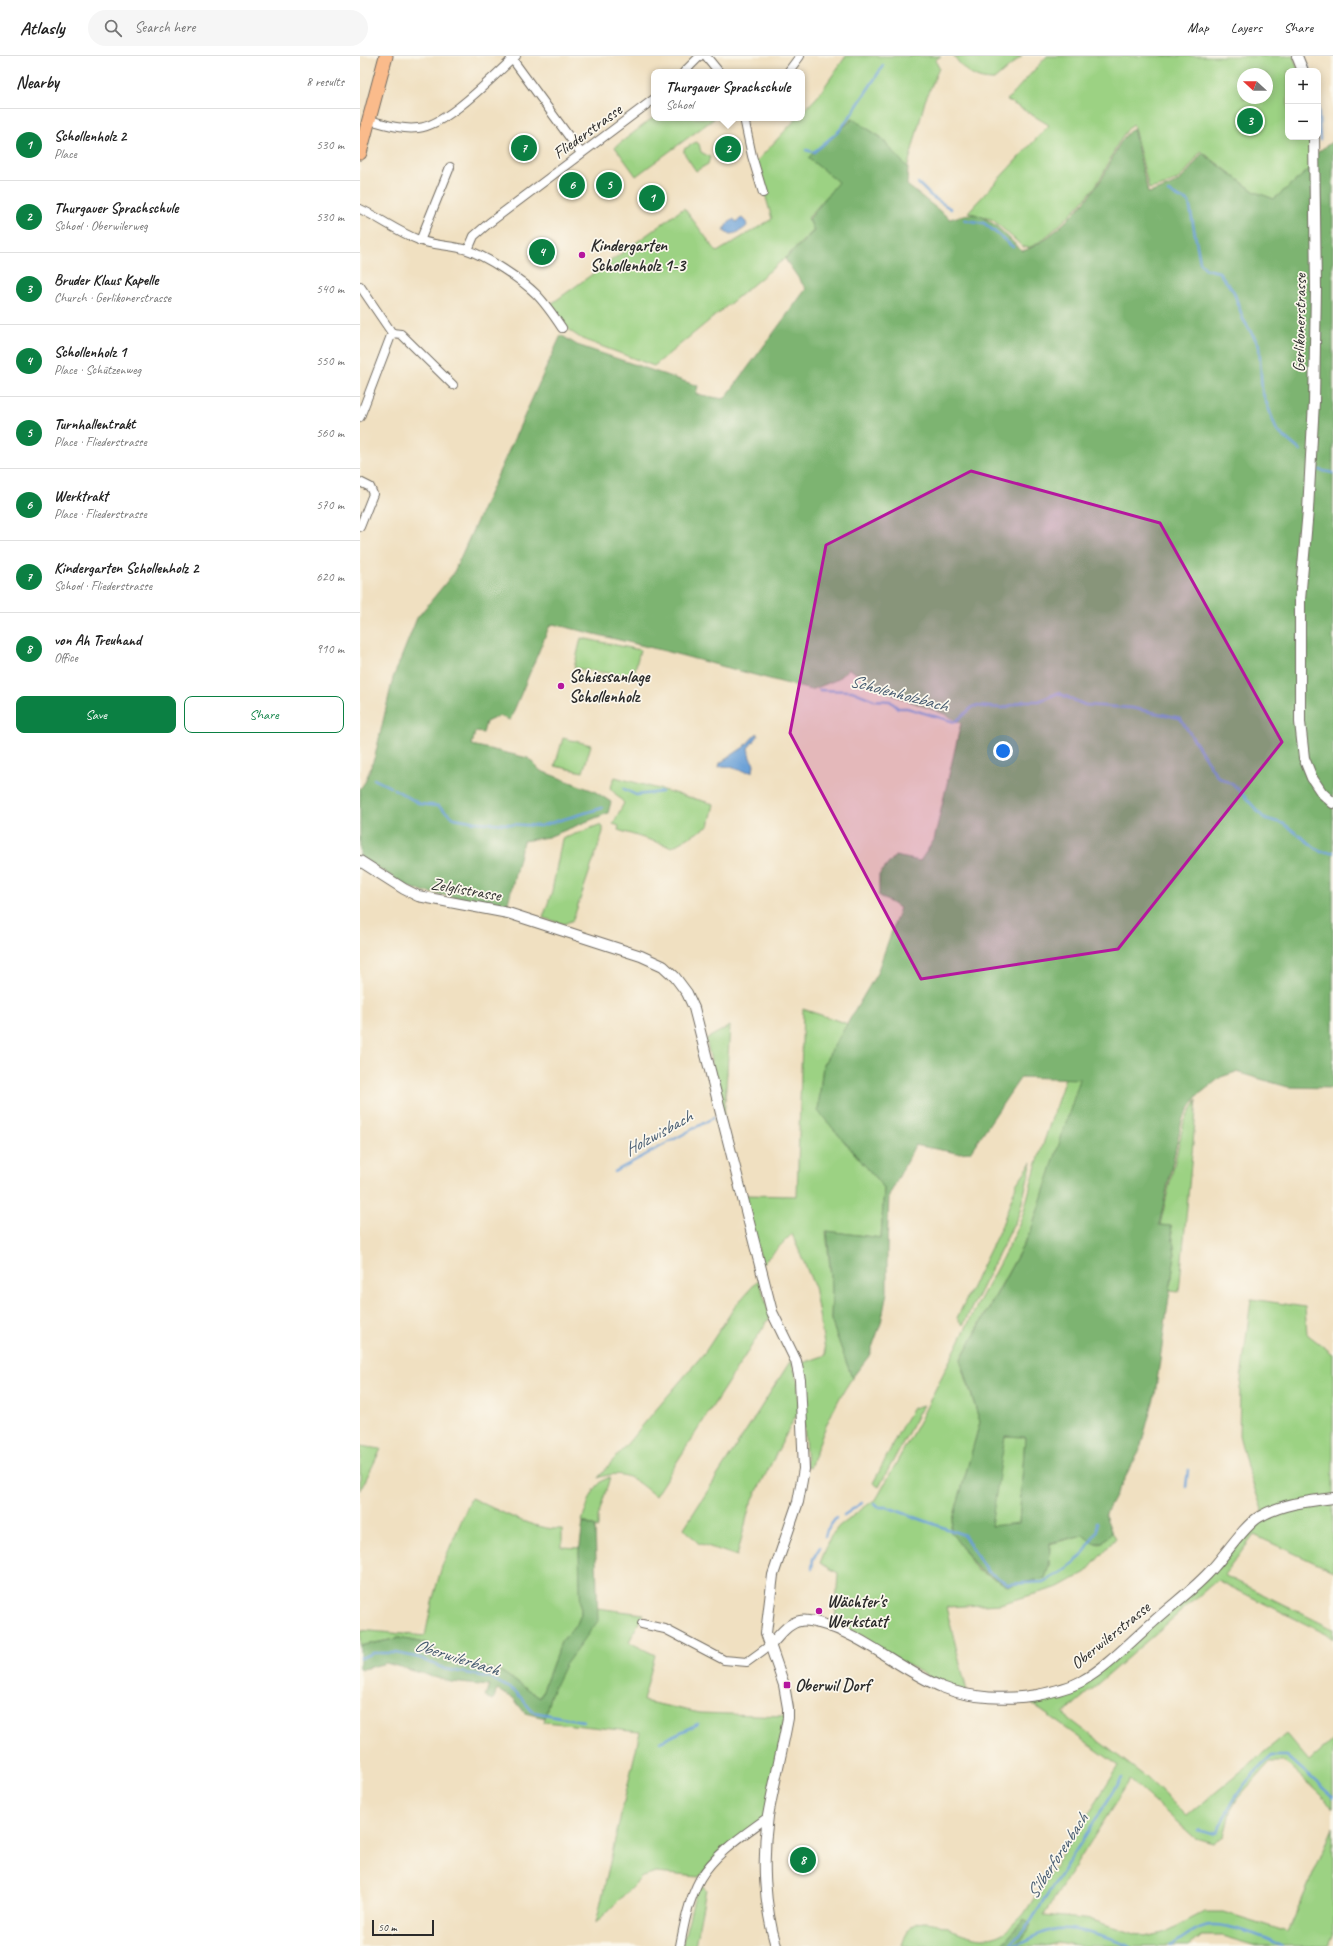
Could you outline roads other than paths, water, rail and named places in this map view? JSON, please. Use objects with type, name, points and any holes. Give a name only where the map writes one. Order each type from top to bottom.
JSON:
[{"type":"main road","points":[[360,153],[386,56]]},
{"type":"street","points":[[687,69],[700,56]]},
{"type":"street","points":[[706,56],[717,69]]},
{"type":"street","points":[[790,69],[800,56]]},
{"type":"street","points":[[1297,56],[1302,68]]},
{"type":"street","points":[[369,120],[406,128],[419,128],[432,124],[448,115],[513,57],[581,153]]},
{"type":"street","name":"Fliederstrasse","points":[[468,250],[474,236],[489,223],[651,101]]},
{"type":"street","points":[[745,121],[752,156],[763,193]]},
{"type":"street","name":"Gerlikonerstrasse","points":[[1314,140],[1316,288],[1314,402],[1308,510],[1300,600],[1299,673],[1301,735],[1304,758],[1312,778],[1322,793],[1333,803]]},
{"type":"street","points":[[420,241],[450,167]]},
{"type":"street","points":[[360,209],[400,232],[420,241],[437,246],[468,250],[501,268],[535,292],[548,307],[562,328]]},
{"type":"street","points":[[360,286],[392,333],[401,334],[453,385]]},
{"type":"street","points":[[360,417],[392,333]]},
{"type":"street","points":[[360,482],[370,487],[373,494],[360,527]]},
{"type":"street","name":"Zelglistrasse","points":[[360,861],[404,889],[418,896],[508,913],[574,933],[641,956],[663,966],[675,977],[688,993],[702,1036],[720,1115],[772,1312],[796,1361],[800,1380],[804,1469],[798,1502],[773,1575],[766,1633],[784,1685],[788,1716],[768,1816],[765,1867],[766,1893],[770,1924],[776,1946]]},
{"type":"street","name":"Oberwilerstrasse","points":[[642,1624],[665,1630],[724,1660],[747,1662],[770,1646],[792,1624],[804,1620],[832,1627],[850,1634],[910,1671],[943,1688],[955,1692],[1003,1698],[1038,1694],[1060,1689],[1081,1681],[1109,1660],[1201,1580],[1259,1517],[1273,1510],[1304,1502],[1333,1498]]},
{"type":"street","points":[[680,1946],[693,1894],[701,1878],[722,1854],[768,1816]]},
{"type":"water","points":[[742,218],[746,222],[747,226],[745,228],[733,234],[725,232],[724,230],[727,224],[734,219],[736,222]]},
{"type":"water","points":[[757,733],[758,736],[748,748],[750,758],[754,764],[753,771],[749,772],[727,766],[719,767],[720,763],[744,747]]},
{"type":"waterway","points":[[1304,59],[1308,68]]},
{"type":"waterway","name":"Oberwilerbach","points":[[806,150],[814,152],[839,131],[883,66]]},
{"type":"waterway","points":[[918,183],[931,196],[951,209]]},
{"type":"waterway","points":[[1168,192],[1189,202],[1200,262],[1206,269],[1219,272],[1225,281]]},
{"type":"waterway","points":[[965,220],[984,223],[1013,247]]},
{"type":"waterway","points":[[1227,283],[1234,292],[1243,319],[1259,345],[1262,391],[1277,431],[1301,451]]},
{"type":"waterway","points":[[1319,470],[1333,473]]},
{"type":"waterway","name":"Scholenholzbach","points":[[819,690],[852,691],[874,700],[890,701],[898,708],[907,708],[955,722],[974,706],[1003,708],[1024,701],[1039,701],[1058,693],[1085,705],[1132,708],[1180,718],[1217,776],[1235,786],[1264,818],[1284,824],[1321,852],[1333,852]]},
{"type":"waterway","name":"Scholenholzbach","points":[[374,779],[390,787]]},
{"type":"waterway","name":"Scholenholzbach","points":[[394,789],[420,804],[438,806],[454,818],[476,822],[540,826],[602,808]]},
{"type":"waterway","points":[[624,789],[636,795],[662,792]]},
{"type":"waterway","name":"Holzwisbach","points":[[614,1172],[713,1118]]},
{"type":"waterway","points":[[1186,1487],[1188,1470]]},
{"type":"waterway","name":"Oberwilerbach","points":[[844,1515],[862,1503]]},
{"type":"waterway","name":"Oberwilerbach","points":[[874,1504],[877,1507],[887,1507],[964,1535],[987,1571],[1008,1584],[1043,1582],[1062,1572],[1082,1556],[1097,1530],[1097,1522]]},
{"type":"waterway","name":"Oberwilerbach","points":[[825,1537],[827,1530],[836,1518]]},
{"type":"waterway","name":"Oberwilerbach","points":[[812,1569],[813,1559],[820,1547]]},
{"type":"waterway","name":"Oberwilerbach","points":[[360,1658],[373,1653],[396,1653],[420,1658],[445,1669],[491,1678],[516,1692],[533,1712],[583,1721]]},
{"type":"waterway","name":"Oberwilerbach","points":[[660,1742],[698,1724]]},
{"type":"waterway","points":[[1198,1830],[1212,1834],[1217,1832],[1234,1799],[1246,1782],[1272,1756],[1287,1756],[1333,1797]]},
{"type":"waterway","name":"Silberforenbach","points":[[1009,1946],[1029,1924],[1122,1778]]},
{"type":"waterway","points":[[1170,1946],[1196,1930],[1205,1926],[1213,1925],[1244,1931],[1282,1946]]},
{"type":"waterway","points":[[1013,1946],[1035,1936],[1057,1929],[1075,1930],[1094,1934],[1131,1946]]},
{"type":"place","name":"Bruder Klaus Kapelle","points":[[1250,121]]},
{"type":"place","name":"Kindergarten Schollenholz 2","points":[[524,148]]},
{"type":"place","name":"Thurgauer Sprachschule","points":[[728,149]]},
{"type":"place","name":"Werktrakt","points":[[572,185]]},
{"type":"place","name":"Turnhallentrakt","points":[[609,185]]},
{"type":"place","name":"Schollenholz 2","points":[[652,198]]},
{"type":"place","name":"Schollenholz 1","points":[[542,252]]},
{"type":"place","name":"Kindergarten Schollenholz 1-3","points":[[582,255]]},
{"type":"place","name":"Schiessanlage Schollenholz","points":[[561,686]]},
{"type":"place","name":"Wächter's Werkstatt","points":[[819,1611]]},
{"type":"place","name":"Oberwil Dorf","points":[[787,1685]]},
{"type":"place","name":"von Ah Treuhand","points":[[803,1860]]}]
